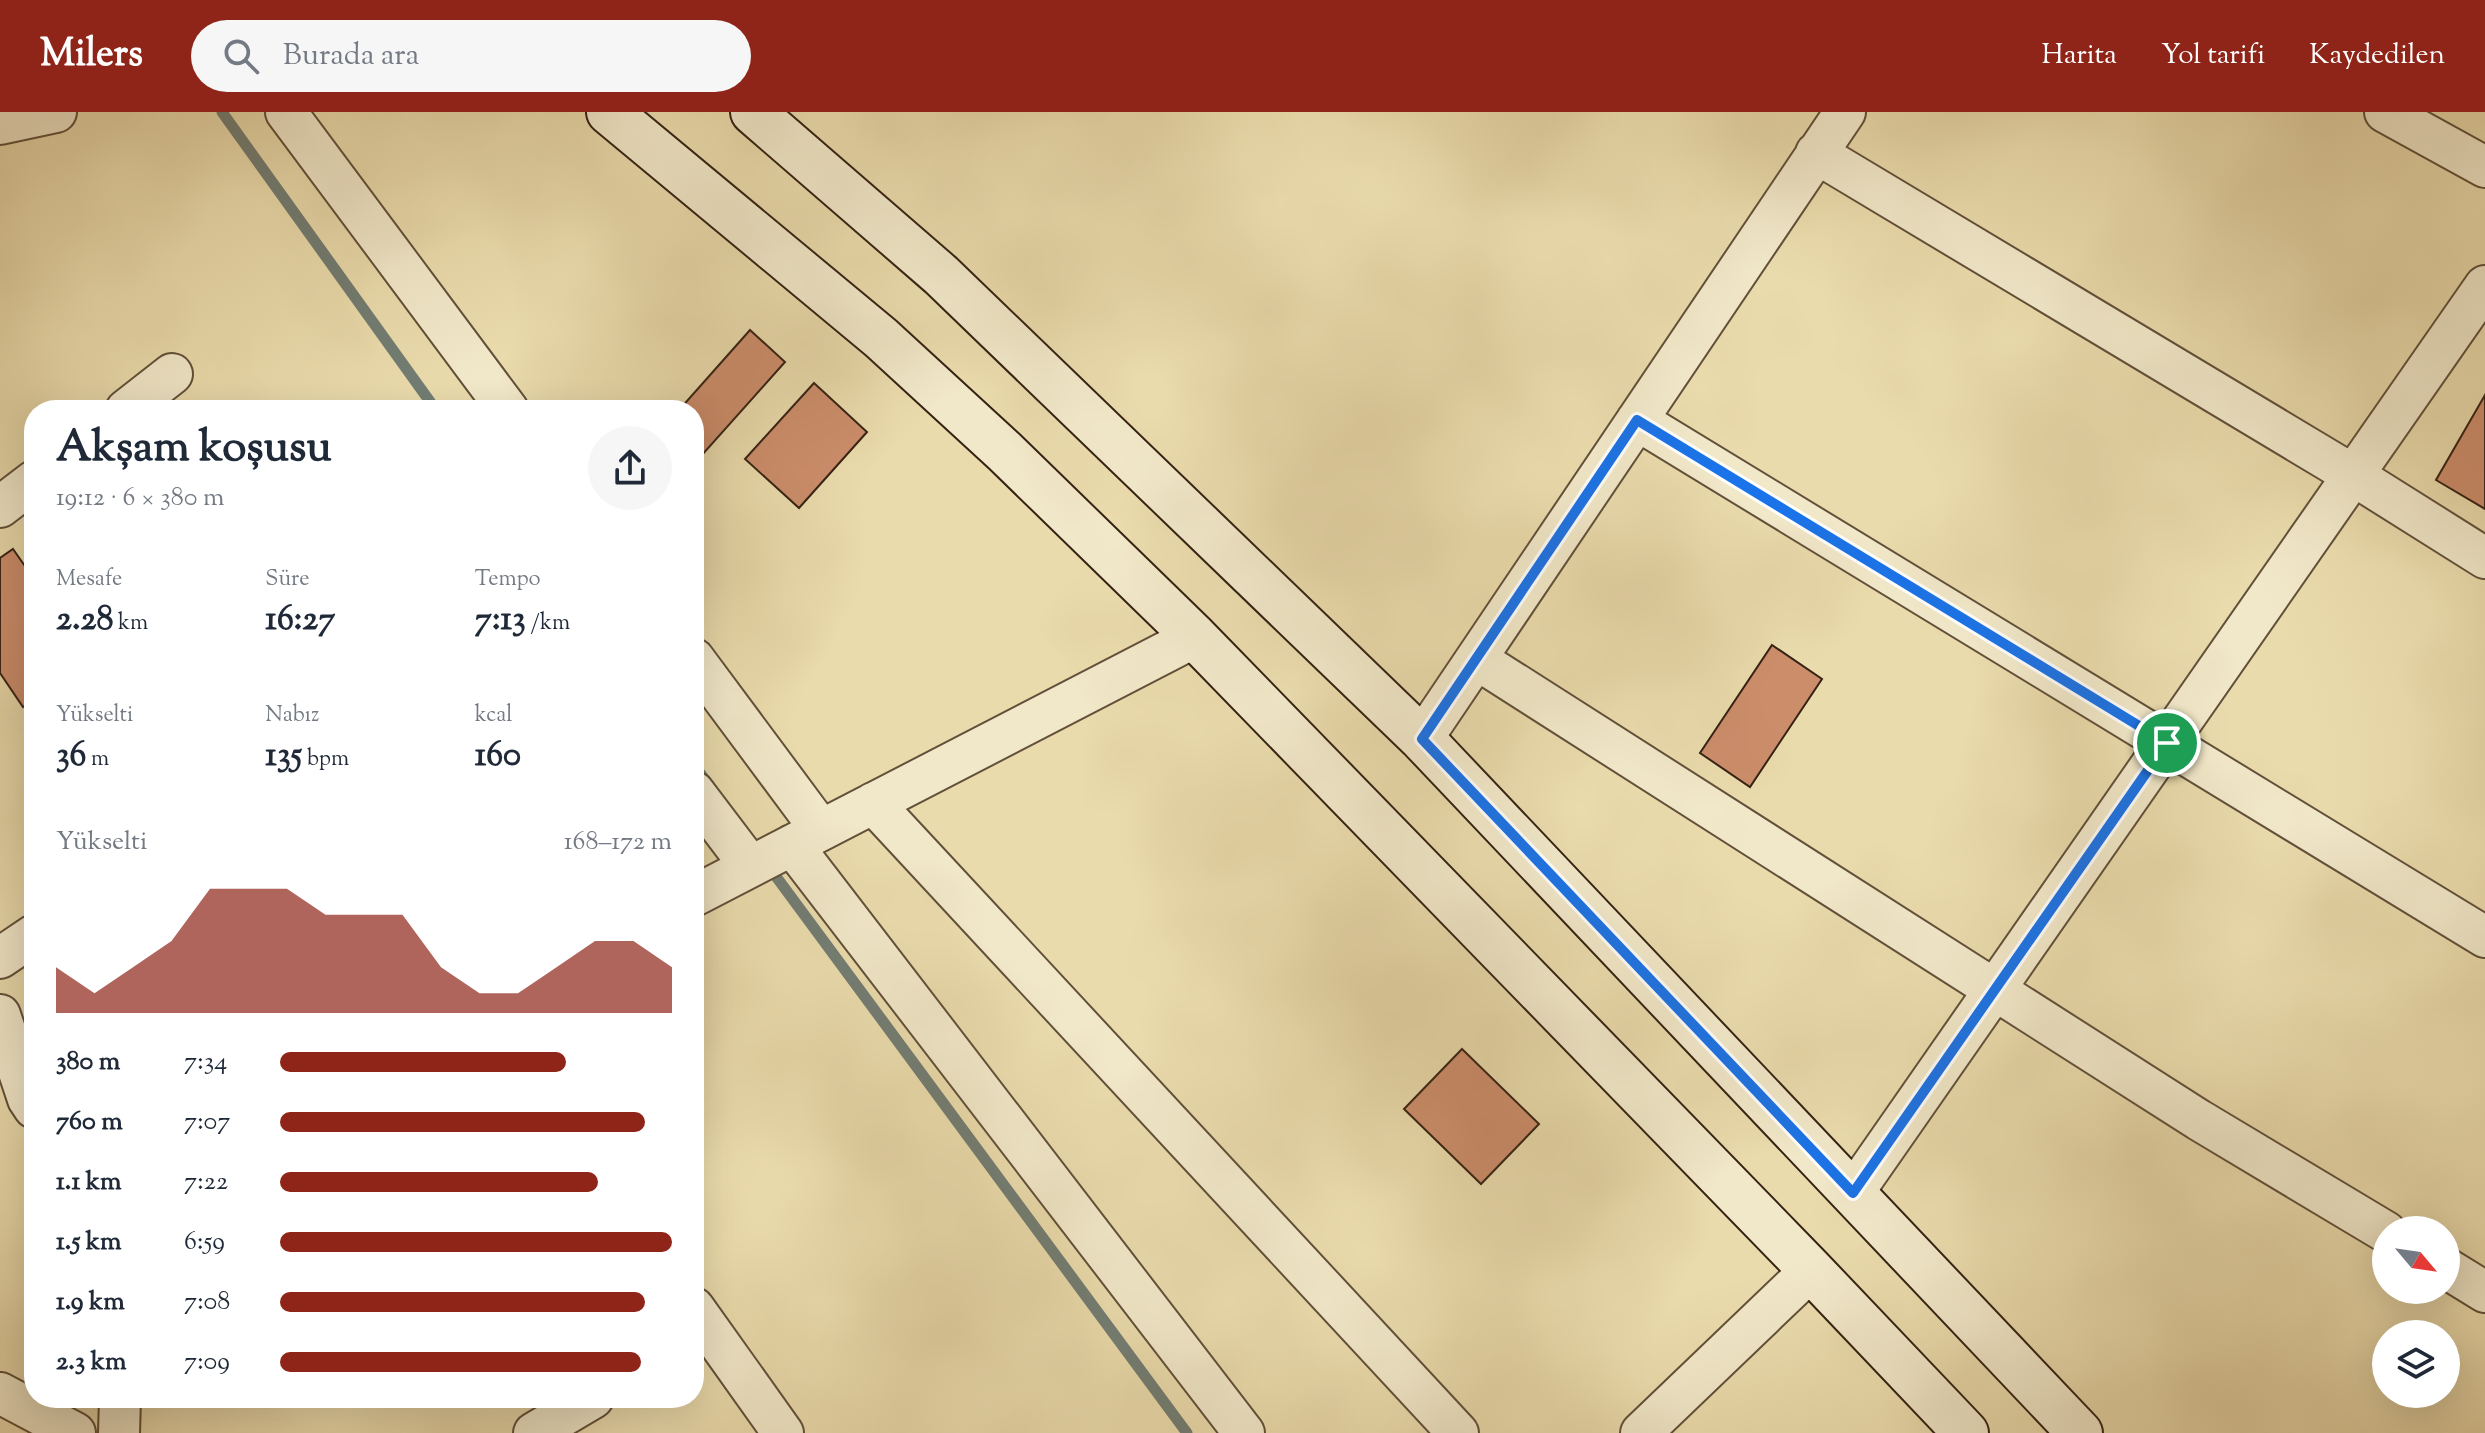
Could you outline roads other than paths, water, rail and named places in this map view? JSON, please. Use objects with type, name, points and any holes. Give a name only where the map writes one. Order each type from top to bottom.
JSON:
[{"type":"main road","points":[[609,112],[881,338],[1004,451],[1195,637],[1966,1433]]},
{"type":"main road","points":[[753,112],[941,275],[1422,739],[2080,1433]]},
{"type":"street","points":[[0,124],[56,112]]},
{"type":"street","points":[[286,112],[501,400]]},
{"type":"street","points":[[1422,739],[1845,112]]},
{"type":"street","points":[[2385,112],[2485,167]]},
{"type":"street","points":[[1816,153],[2353,475],[2485,558]]},
{"type":"street","points":[[1853,1193],[2485,286]]},
{"type":"street","points":[[139,400],[172,374]]},
{"type":"street","points":[[1637,420],[2485,937]]},
{"type":"street","points":[[0,507],[24,489]]},
{"type":"street","points":[[704,891],[1195,637]]},
{"type":"street","points":[[1478,660],[2199,1120],[2372,1224]]},
{"type":"street","points":[[704,681],[780,851],[1244,1433]]},
{"type":"street","points":[[704,799],[780,851]]},
{"type":"street","points":[[873,803],[1458,1433]]},
{"type":"street","points":[[0,958],[24,942]]},
{"type":"street","points":[[0,1015],[24,1087]]},
{"type":"street","points":[[1641,1433],[1811,1270]]},
{"type":"street","points":[[2460,1277],[2485,1292]]},
{"type":"street","points":[[704,1331],[783,1433]]},
{"type":"street","points":[[0,1393],[24,1406]]},
{"type":"street","points":[[28,1408],[75,1433]]},
{"type":"street","points":[[119,1433],[120,1408]]},
{"type":"street","points":[[534,1433],[576,1408]]},
{"type":"waterway","points":[[222,112],[429,400]]},
{"type":"waterway","points":[[704,778],[709,785]]},
{"type":"waterway","points":[[769,867],[1187,1433]]}]
